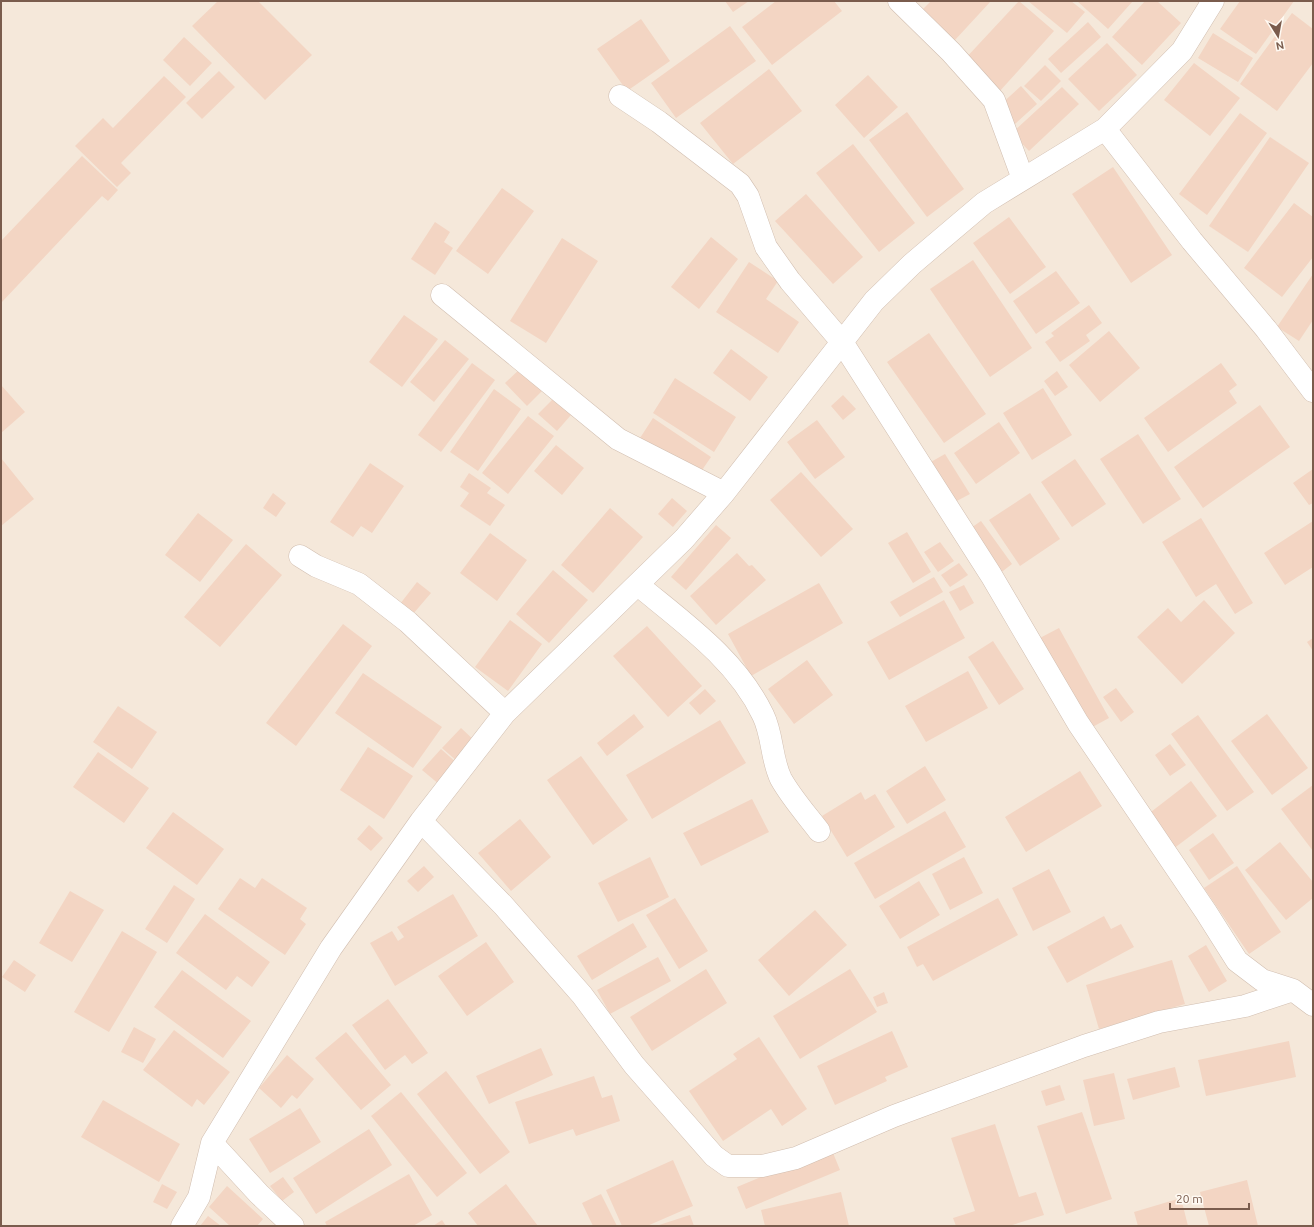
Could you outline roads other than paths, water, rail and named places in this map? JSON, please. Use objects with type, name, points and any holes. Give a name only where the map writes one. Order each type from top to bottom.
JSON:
[{"type":"street","points":[[899,1],[951,52],[994,100],[1023,179]]},
{"type":"street","points":[[182,1226],[199,1197],[212,1143],[331,948],[421,821],[505,713],[684,539],[724,493],[874,301],[912,264],[984,203],[1105,129],[1182,51],[1213,1]]},
{"type":"street","points":[[620,96],[659,122],[740,184],[748,196],[766,247],[790,281],[842,342],[991,575],[1078,723],[1206,912],[1237,961],[1262,980],[1293,990],[1313,1005]]},
{"type":"street","points":[[1105,129],[1192,241],[1266,329],[1313,391]]},
{"type":"street","points":[[442,295],[618,439],[724,493]]},
{"type":"street","points":[[300,556],[316,566],[359,584],[408,622],[505,713]]},
{"type":"street","points":[[638,585],[698,634],[729,666],[750,692],[764,716],[773,754],[781,779],[818,831]]},
{"type":"street","points":[[421,821],[503,905],[582,996],[634,1065],[714,1156],[728,1166],[762,1166],[796,1158],[894,1116],[1084,1046],[1159,1022],[1245,1006],[1293,990]]},
{"type":"street","points":[[212,1143],[259,1194],[292,1226]]}]
